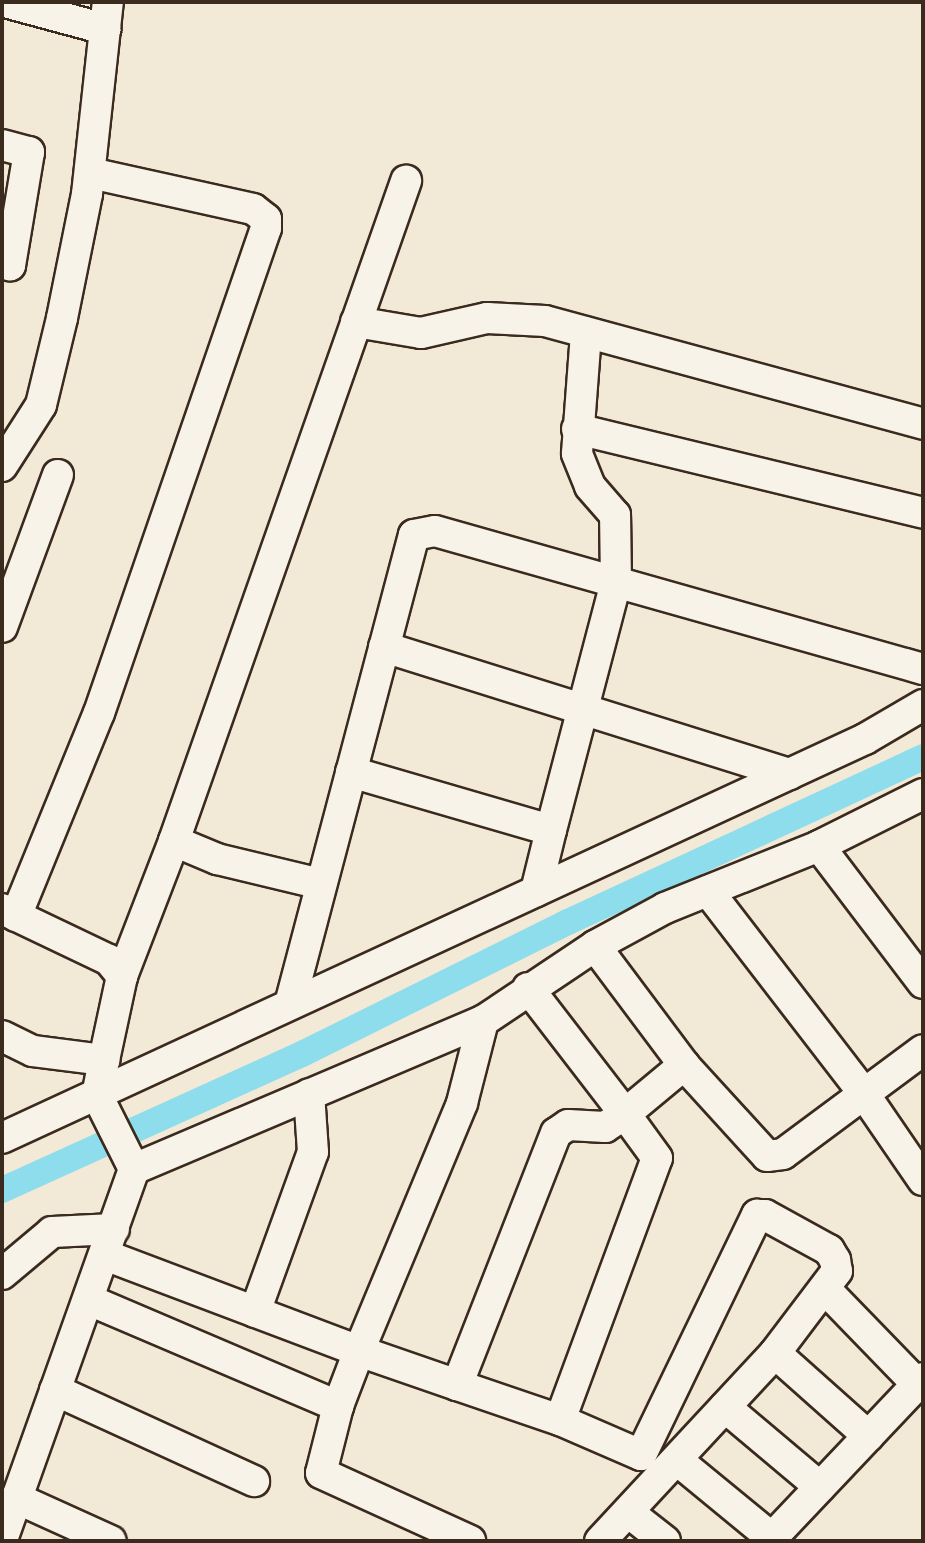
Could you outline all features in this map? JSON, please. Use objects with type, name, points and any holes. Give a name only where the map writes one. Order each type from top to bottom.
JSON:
[{"type":"street","points":[[2,466],[41,405],[90,173],[98,17],[50,14],[5,2]]},
{"type":"street","points":[[2,145],[29,152],[10,265],[2,262]]},
{"type":"street","points":[[90,173],[253,209],[266,219],[266,228],[99,713],[9,913],[109,960],[122,976]]},
{"type":"street","points":[[2,1540],[134,1169],[97,1095],[122,976],[174,841],[406,181]]},
{"type":"street","points":[[356,322],[421,333],[511,317],[586,332],[923,424]]},
{"type":"street","points":[[536,891],[616,583],[615,515],[580,469],[577,429],[586,332]]},
{"type":"street","points":[[577,429],[923,513]]},
{"type":"street","points":[[2,627],[58,475]]},
{"type":"street","points":[[290,1004],[408,548],[414,535],[423,531],[923,669]]},
{"type":"street","points":[[384,647],[790,774]]},
{"type":"street","points":[[2,1138],[790,774],[923,705]]},
{"type":"street","points":[[351,772],[551,830]]},
{"type":"street","points":[[134,1169],[483,1021],[595,946],[708,891],[819,846],[923,794]]},
{"type":"street","points":[[174,841],[217,859],[321,884]]},
{"type":"street","points":[[819,846],[923,983]]},
{"type":"street","points":[[708,891],[862,1091],[923,1180]]},
{"type":"street","points":[[595,946],[684,1065],[767,1156],[783,1154],[862,1091],[923,1050]]},
{"type":"street","points":[[528,988],[657,1158],[560,1420]]},
{"type":"street","points":[[470,1541],[321,1473],[338,1406],[462,1103],[483,1021]]},
{"type":"street","points":[[2,1036],[33,1051],[104,1060]]},
{"type":"street","points":[[457,1385],[556,1133],[568,1125],[605,1127],[684,1065]]},
{"type":"street","points":[[255,1312],[313,1152],[309,1094]]},
{"type":"street","points":[[600,1541],[775,1353],[837,1271],[829,1250],[765,1215],[757,1215],[641,1455]]},
{"type":"street","points":[[2,1274],[14,1245],[64,1229],[110,1242],[255,1312],[560,1420],[672,1465],[771,1540],[920,1381],[825,1289]]},
{"type":"street","points":[[89,1300],[338,1406]]},
{"type":"street","points":[[775,1353],[868,1436]]},
{"type":"street","points":[[55,1390],[254,1481]]},
{"type":"street","points":[[725,1407],[820,1487]]},
{"type":"street","points":[[16,1498],[111,1541]]},
{"type":"street","points":[[628,1512],[665,1541]]},
{"type":"waterway","points":[[2,1190],[302,1054],[568,922],[923,757]]}]
